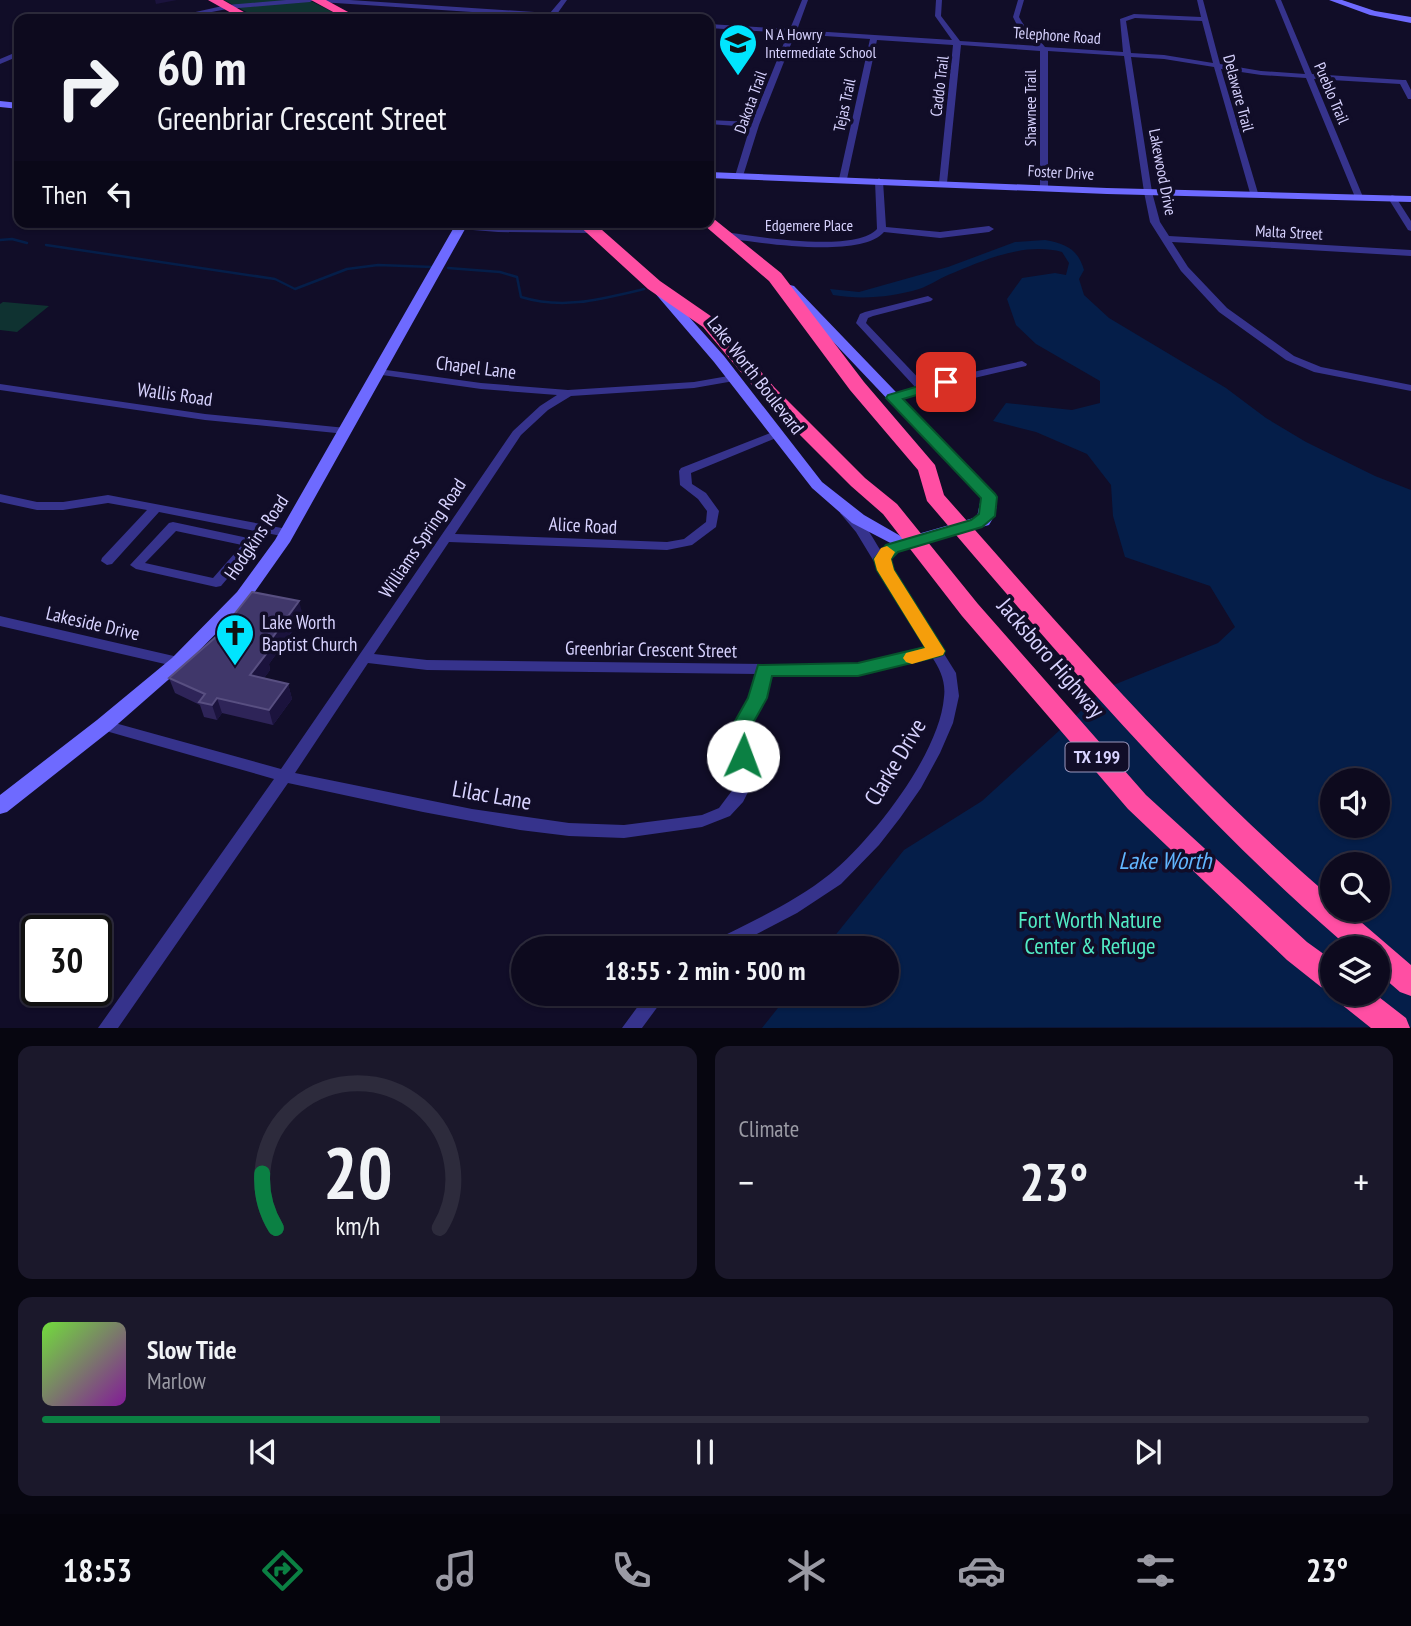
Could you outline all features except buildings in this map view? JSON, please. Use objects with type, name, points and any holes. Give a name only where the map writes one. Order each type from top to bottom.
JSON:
[{"type":"highway","points":[[214,0],[241,14]]},
{"type":"highway","points":[[319,0],[346,14]]},
{"type":"highway","points":[[342,12],[345,6],[353,2]]},
{"type":"highway","name":"TX 199","points":[[714,226],[775,277]]},
{"type":"highway","name":"Lake Worth Boulevard","points":[[590,228],[654,285]]},
{"type":"highway","points":[[748,254],[751,245],[761,241]]},
{"type":"highway","name":"Jacksboro Highway","points":[[775,277],[857,386],[928,470],[934,496],[1068,651],[1205,798],[1304,893],[1356,936]]},
{"type":"highway","name":"Jacksboro Highway","points":[[654,285],[709,323],[768,392],[858,482],[890,509],[970,610],[1137,802],[1297,951],[1320,969]]},
{"type":"highway","points":[[1390,965],[1411,982]]},
{"type":"highway","points":[[1368,1006],[1395,1027]]},
{"type":"street","points":[[190,14],[227,6],[310,0]]},
{"type":"street","points":[[319,0],[507,14]]},
{"type":"street","points":[[454,9],[463,0]]},
{"type":"street","points":[[553,14],[564,0]]},
{"type":"street","name":"Dakota Trail","points":[[739,176],[755,125],[805,0]]},
{"type":"street","name":"Caddo Trail","points":[[939,0],[938,16],[957,42],[943,183]]},
{"type":"street","name":"Shawnee Trail","points":[[1021,0],[1016,17],[1019,24],[1043,48],[1044,187]]},
{"type":"street","name":"Delaware Trail","points":[[1200,0],[1246,174],[1254,193]]},
{"type":"street","name":"Pueblo Trail","points":[[1278,0],[1297,50],[1312,77],[1359,197]]},
{"type":"street","points":[[1333,0],[1373,13],[1411,20]]},
{"type":"street","name":"Lakewood Drive","points":[[1205,19],[1150,15],[1124,18],[1123,28],[1155,222],[1184,269],[1223,310],[1290,358],[1318,370],[1411,388]]},
{"type":"street","name":"Telephone Road","points":[[714,26],[1043,48],[1217,65],[1261,73],[1403,82],[1411,97]]},
{"type":"street","name":"Tejas Trail","points":[[843,179],[874,37]]},
{"type":"street","points":[[714,122],[755,125]]},
{"type":"street","name":"Foster Drive","points":[[714,175],[1411,199]]},
{"type":"street","name":"Edgemere Place","points":[[726,235],[761,241],[846,243],[872,239],[882,229],[879,181]]},
{"type":"street","points":[[1392,198],[1411,228]]},
{"type":"street","name":"Hodgkins Road","points":[[0,806],[104,725],[177,662],[243,596],[288,533],[459,228]]},
{"type":"street","points":[[882,229],[940,235],[989,229]]},
{"type":"street","name":"Malta Street","points":[[1165,239],[1411,253]]},
{"type":"street","name":"TX 199","points":[[775,277],[822,322],[989,497],[987,516],[983,521],[902,544]]},
{"type":"street","name":"Lake Worth Boulevard","points":[[654,285],[734,378],[808,475],[839,505],[902,544]]},
{"type":"street","points":[[922,388],[861,323],[864,316],[869,314],[928,299]]},
{"type":"street","points":[[893,398],[922,388],[1022,364]]},
{"type":"street","name":"Chapel Lane","points":[[379,372],[493,388],[568,393]]},
{"type":"street","points":[[568,393],[694,385],[734,378]]},
{"type":"street","name":"Wallis Road","points":[[0,387],[205,417],[345,431]]},
{"type":"street","name":"Williams Spring Road","points":[[107,1027],[256,818],[517,433],[544,408],[568,393]]},
{"type":"street","name":"Alice Road","points":[[445,538],[667,546],[688,542],[709,528],[713,511],[702,496],[686,485],[685,471],[777,434]]},
{"type":"street","points":[[0,498],[37,506],[63,506],[107,499],[288,533]]},
{"type":"street","name":"Clarke Drive","points":[[739,936],[786,912],[836,878],[887,825],[934,752],[946,726],[952,698],[952,681],[861,530],[839,505]]},
{"type":"street","points":[[107,561],[155,509]]},
{"type":"street","points":[[251,543],[173,526],[136,565],[216,583],[251,543],[263,529]]},
{"type":"street","points":[[885,570],[884,555],[902,544]]},
{"type":"street","name":"Lakeside Drive","points":[[0,621],[177,662]]},
{"type":"street","name":"Greenbriar Crescent Street","points":[[364,657],[426,665],[765,670],[858,669],[936,651]]},
{"type":"street","name":"Lilac Lane","points":[[104,725],[282,776],[421,806],[561,830],[620,832],[694,823],[717,816],[729,808],[740,793],[746,772],[739,732],[757,698],[765,670]]},
{"type":"street","points":[[631,1027],[648,1006]]},
{"type":"green space","points":[[224,0],[309,0],[336,14],[251,14]]},
{"type":"green space","points":[[3,302],[49,306],[17,332],[0,330],[0,304]]},
{"type":"water","name":"Lake Worth","points":[[1045,240],[1059,243],[1075,252],[1084,270],[1079,279],[1084,295],[1109,318],[1226,388],[1266,418],[1306,442],[1375,476],[1411,490],[1411,1027],[762,1028],[779,1006],[899,1006],[899,936],[835,936],[904,850],[982,801],[1106,688],[1218,643],[1235,627],[1210,586],[1125,557],[1113,516],[1111,485],[1087,454],[1036,432],[993,421],[1006,403],[1072,410],[1100,403],[1100,381],[1036,344],[1016,325],[1007,299],[1022,278],[1055,273],[1066,275],[1069,263],[1062,252],[1033,249],[1004,254],[962,269],[923,288],[888,296],[844,297],[833,295],[830,289],[859,292],[948,267],[1015,242]]},
{"type":"waterway","points":[[0,240],[12,239],[27,243]]},
{"type":"waterway","points":[[46,245],[275,279],[295,289],[347,269],[378,265],[433,267]]},
{"type":"waterway","points":[[448,268],[500,272],[517,277],[521,297],[552,303],[583,302],[644,289]]},
{"type":"slow traffic","points":[[887,552],[882,559],[885,570],[936,651],[912,658]]},
{"type":"place","name":"N A Howry Intermediate School","points":[[738,77]]},
{"type":"place","name":"Lake Worth Baptist Church","points":[[235,667]]},
{"type":"route","points":[[743,756],[739,732],[757,698],[765,670],[869,668],[936,651],[885,570],[882,559],[892,548],[977,524],[987,516],[989,497],[893,398],[946,382]]},
{"type":"park label","name":"Fort Worth Nature Center & Refuge","points":[[1090,933]]}]
